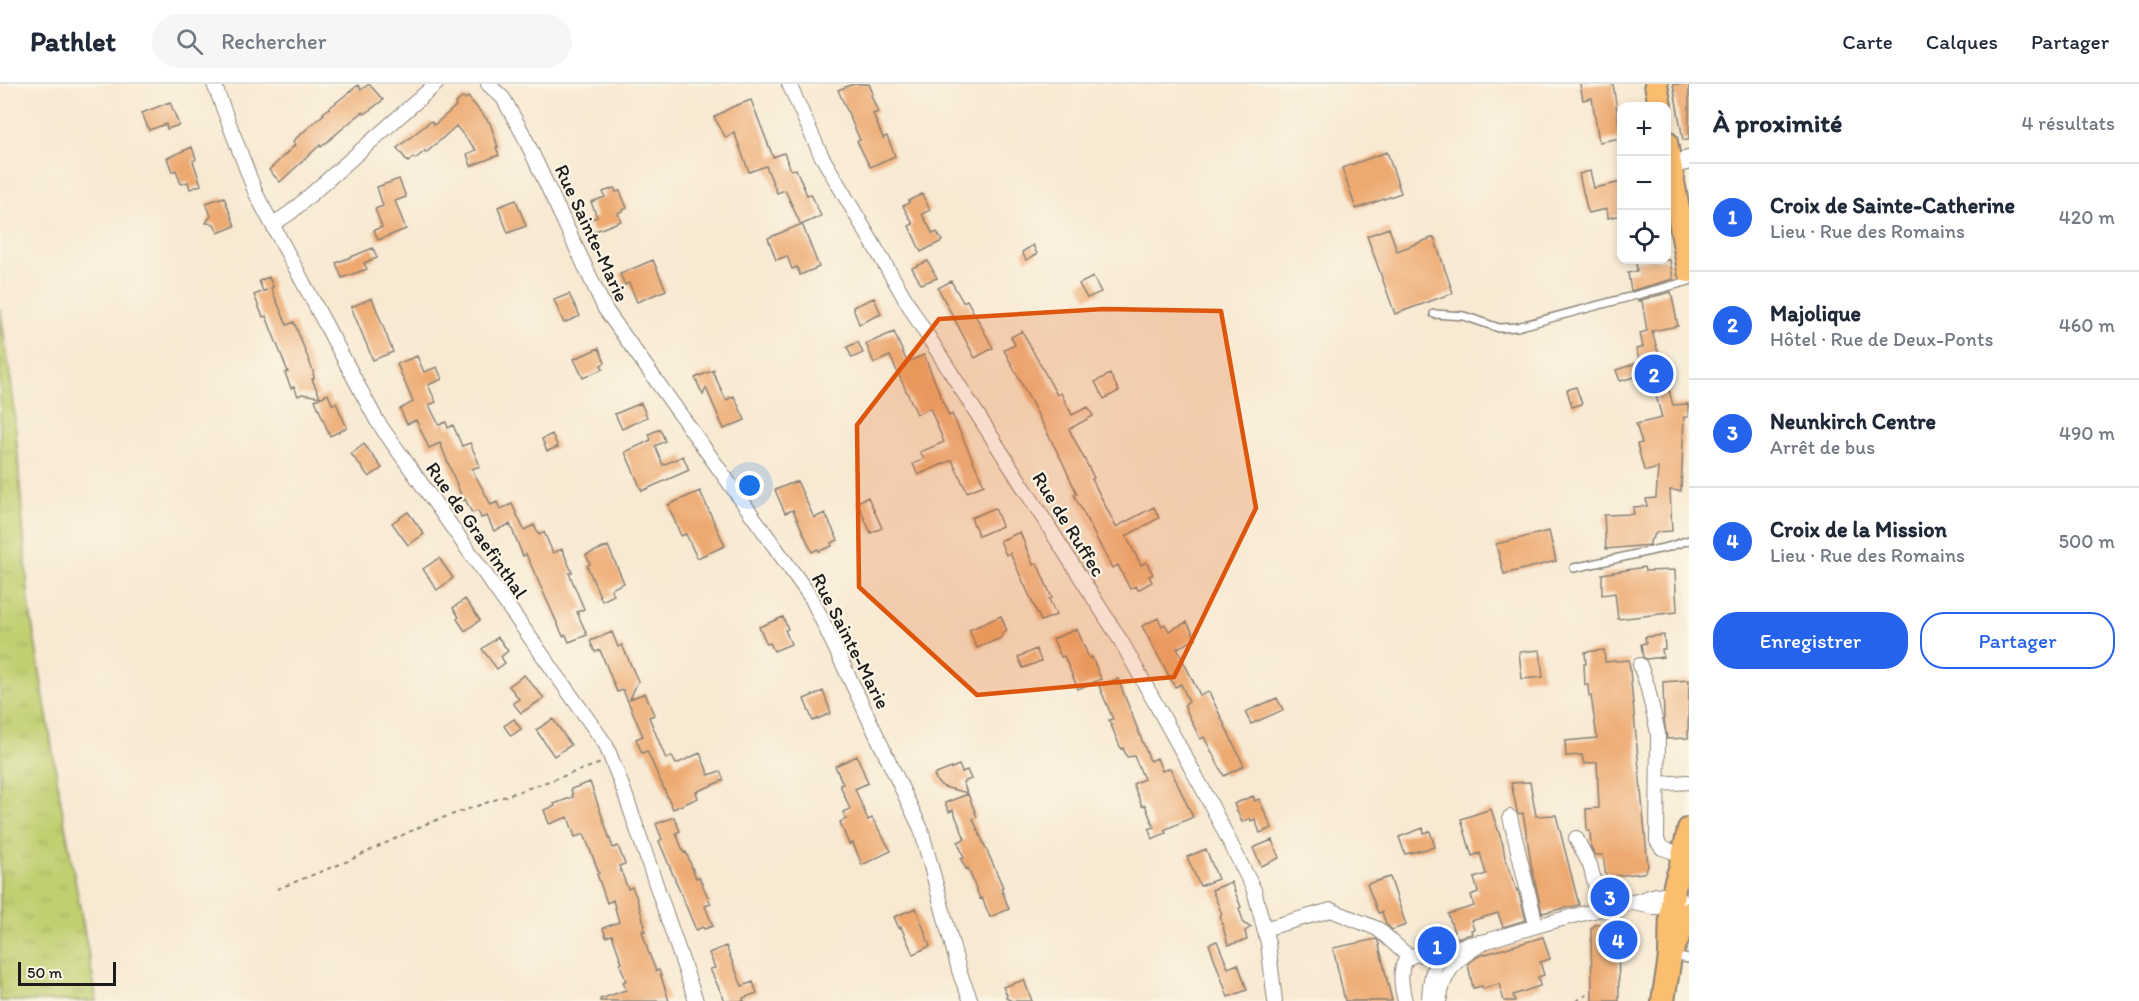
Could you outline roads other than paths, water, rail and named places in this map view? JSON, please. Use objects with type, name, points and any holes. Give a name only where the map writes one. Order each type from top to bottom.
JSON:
[{"type":"main road","points":[[1656,84],[1659,102]]},
{"type":"main road","points":[[1671,149],[1680,162],[1689,271]]},
{"type":"main road","points":[[1663,1001],[1679,957],[1684,858],[1689,830]]},
{"type":"street","name":"Rue de Graefinthal","points":[[214,84],[256,194],[377,421],[606,744],[696,1001]]},
{"type":"street","points":[[273,224],[290,213],[435,84]]},
{"type":"street","name":"Rue Sainte-Marie","points":[[488,84],[503,98],[523,134],[605,309],[812,599],[921,829],[960,974],[971,1001]]},
{"type":"street","name":"Rue de Ruffec","points":[[789,84],[821,155],[917,319],[1121,641],[1205,793],[1254,890],[1264,929],[1275,1001]]},
{"type":"street","points":[[1640,665],[1658,733],[1659,845],[1662,849],[1684,858]]},
{"type":"street","points":[[1659,784],[1689,782]]},
{"type":"street","points":[[1510,817],[1536,925]]},
{"type":"street","points":[[1576,838],[1590,865],[1601,908]]},
{"type":"street","points":[[1429,1001],[1431,975],[1439,959],[1455,948],[1601,908],[1632,903],[1656,894],[1665,894],[1683,905]]},
{"type":"street","points":[[1264,929],[1331,910],[1378,929],[1409,957]]},
{"type":"street","points":[[1439,1001],[1444,980],[1454,964],[1468,951],[1487,941]]},
{"type":"street","points":[[1405,1001],[1400,971],[1409,957],[1419,953],[1439,959]]},
{"type":"lane","points":[[1434,314],[1464,316],[1499,328],[1517,327],[1689,281]]},
{"type":"lane","points":[[1574,568],[1668,547],[1689,540]]},
{"type":"place","name":"Majolique","points":[[1654,374]]},
{"type":"place","name":"Neunkirch Centre","points":[[1610,897]]},
{"type":"place","name":"Croix de la Mission","points":[[1618,940]]},
{"type":"place","name":"Croix de Sainte-Catherine","points":[[1437,946]]}]
